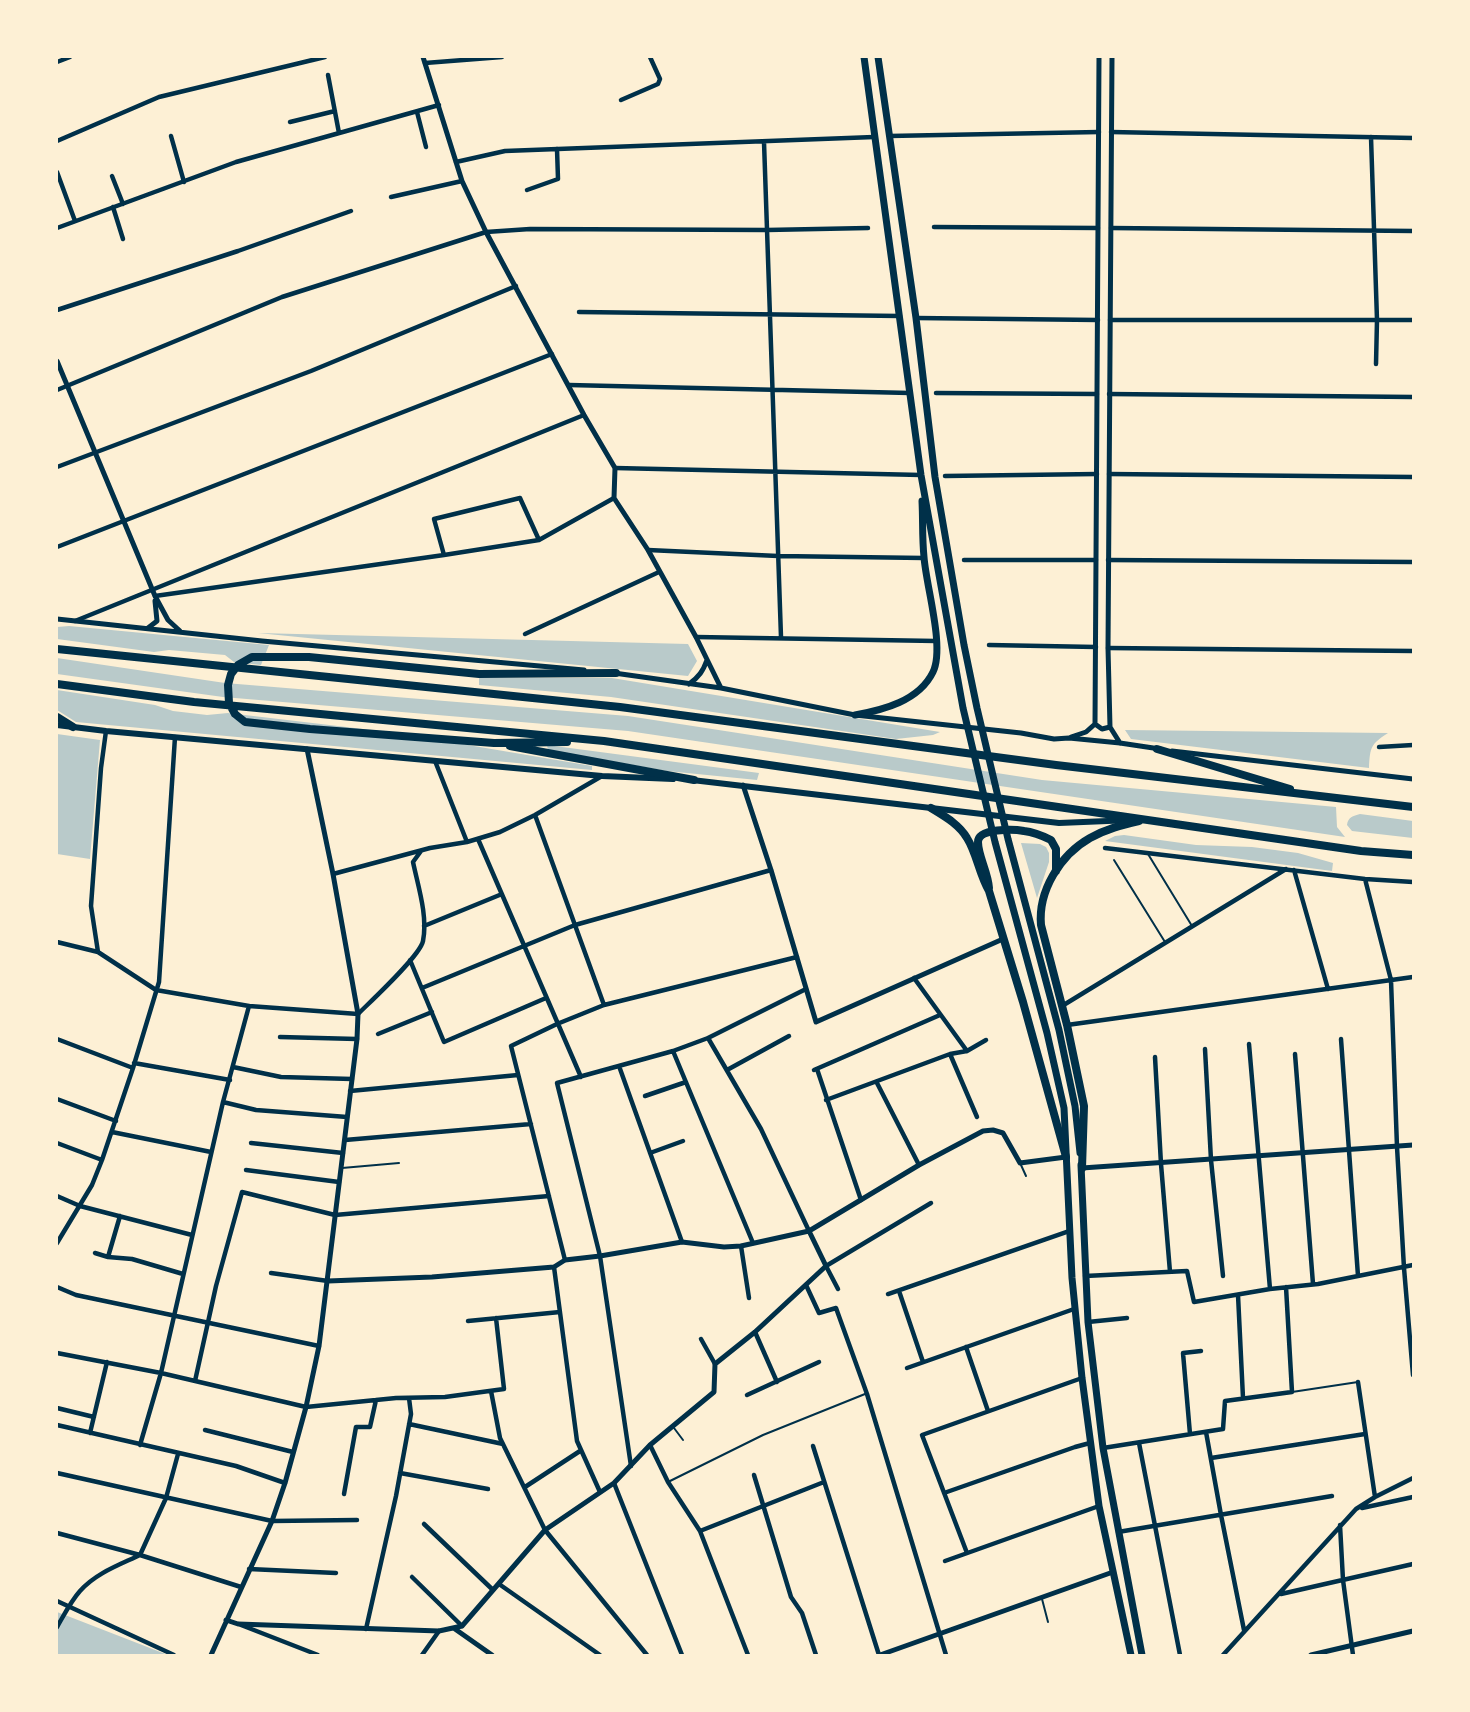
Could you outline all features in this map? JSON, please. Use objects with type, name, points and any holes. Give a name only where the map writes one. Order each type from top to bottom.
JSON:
[{"type":"highway","points":[[57,649],[620,707],[880,743],[1413,807]]},
{"type":"highway","points":[[604,741],[494,743],[245,722],[232,709],[227,691],[229,680],[235,669],[243,661],[252,657],[309,657],[479,674],[616,673]]},
{"type":"highway","points":[[57,684],[194,702],[604,741],[1361,851],[1413,855]]},
{"type":"highway","points":[[57,717],[73,727]]},
{"type":"highway","points":[[494,743],[694,780]]},
{"type":"highway","points":[[1157,749],[1312,796]]},
{"type":"highway","points":[[931,808],[951,820],[968,839],[989,891],[1066,1157]]},
{"type":"highway","points":[[1082,1168],[1084,1106],[1067,1025],[1041,924],[1040,909],[1045,891],[1056,871],[1070,853],[1088,839],[1110,828],[1142,820]]},
{"type":"highway","points":[[989,891],[988,877],[978,842],[979,836],[985,831],[1024,831],[1051,840],[1056,849],[1056,871]]},
{"type":"main road","points":[[864,57],[921,475],[963,708],[995,842],[1047,1033],[1064,1108],[1074,1309],[1082,1378],[1099,1506],[1131,1655]]},
{"type":"main road","points":[[878,57],[916,318],[935,477],[977,708],[1008,839],[1059,1030],[1075,1106],[1082,1168],[1088,1322],[1103,1448],[1142,1655]]},
{"type":"main road","points":[[886,219],[901,218]]},
{"type":"main road","points":[[855,716],[891,706],[923,686],[933,672],[936,661],[936,641],[924,558],[921,475]]},
{"type":"main road","points":[[57,724],[106,731],[602,776],[694,780],[1059,823],[1142,820]]},
{"type":"street","points":[[57,62],[70,57]]},
{"type":"street","points":[[57,141],[159,97],[325,57]]},
{"type":"street","points":[[502,57],[424,60],[462,181],[486,232],[615,468],[614,498],[648,550],[721,688]]},
{"type":"street","points":[[621,100],[658,84],[660,79],[650,57]]},
{"type":"street","points":[[1069,738],[1086,732],[1095,724],[1099,57]]},
{"type":"street","points":[[1112,57],[1108,648],[1110,727],[1120,743]]},
{"type":"street","points":[[328,75],[339,133]]},
{"type":"street","points":[[57,228],[236,162],[439,105]]},
{"type":"street","points":[[290,122],[335,111]]},
{"type":"street","points":[[417,112],[426,147]]},
{"type":"street","points":[[889,136],[1111,132],[1413,138]]},
{"type":"street","points":[[171,136],[184,182]]},
{"type":"street","points":[[456,162],[505,150],[874,137]]},
{"type":"street","points":[[1371,137],[1377,320],[1376,364]]},
{"type":"street","points":[[764,142],[781,637]]},
{"type":"street","points":[[527,190],[558,179],[557,149]]},
{"type":"street","points":[[57,172],[75,221]]},
{"type":"street","points":[[112,177],[123,204]]},
{"type":"street","points":[[391,197],[462,181]]},
{"type":"street","points":[[113,207],[123,239]]},
{"type":"street","points":[[57,310],[238,251],[351,211]]},
{"type":"street","points":[[934,227],[1098,228]]},
{"type":"street","points":[[57,390],[282,297],[486,232],[530,229],[868,228]]},
{"type":"street","points":[[1111,228],[1413,231]]},
{"type":"street","points":[[57,467],[311,371],[516,286]]},
{"type":"street","points":[[579,312],[900,316]]},
{"type":"street","points":[[916,318],[1098,320]]},
{"type":"street","points":[[1110,320],[1413,320]]},
{"type":"street","points":[[57,547],[552,354]]},
{"type":"street","points":[[57,361],[155,596],[168,620],[180,631]]},
{"type":"street","points":[[569,384],[910,393]]},
{"type":"street","points":[[936,393],[1097,394]]},
{"type":"street","points":[[1110,394],[1413,397]]},
{"type":"street","points":[[74,621],[584,415]]},
{"type":"street","points":[[615,468],[921,475]]},
{"type":"street","points":[[945,476],[1097,474]]},
{"type":"street","points":[[1109,474],[1413,477]]},
{"type":"street","points":[[444,555],[434,519],[520,498],[539,540]]},
{"type":"street","points":[[155,596],[539,540],[614,498]]},
{"type":"street","points":[[648,550],[778,556],[924,558]]},
{"type":"street","points":[[964,560],[1413,562]]},
{"type":"street","points":[[525,634],[659,572]]},
{"type":"street","points":[[147,628],[157,621],[155,596]]},
{"type":"street","points":[[57,619],[262,641],[616,673],[721,688],[855,716],[1120,743],[1413,779]]},
{"type":"street","points":[[696,637],[936,641]]},
{"type":"street","points":[[989,645],[1096,647]]},
{"type":"street","points":[[1108,648],[1413,651]]},
{"type":"street","points":[[689,684],[704,669],[706,660]]},
{"type":"street","points":[[1095,724],[1102,729],[1110,727]]},
{"type":"street","points":[[98,952],[91,906],[101,768],[106,731]]},
{"type":"street","points":[[57,1243],[92,1185],[102,1160],[134,1066],[156,990],[161,962],[175,737]]},
{"type":"street","points":[[1379,747],[1413,745]]},
{"type":"street","points":[[211,1655],[272,1521],[306,1407],[320,1346],[357,1039],[358,1014],[333,874],[307,749]]},
{"type":"street","points":[[435,761],[467,842]]},
{"type":"street","points":[[333,874],[421,851],[467,842],[509,829],[602,776]]},
{"type":"street","points":[[743,785],[816,1022],[1003,939]]},
{"type":"street","points":[[535,815],[604,1005]]},
{"type":"street","points":[[478,839],[581,1077]]},
{"type":"street","points":[[1105,848],[1365,879],[1413,882]]},
{"type":"street","points":[[358,1014],[410,960],[422,944],[424,926],[413,862],[421,851]]},
{"type":"street","points":[[1062,1006],[1286,869]]},
{"type":"street","points":[[422,988],[575,925],[771,870]]},
{"type":"street","points":[[1294,870],[1329,989]]},
{"type":"street","points":[[1365,879],[1391,980],[1397,1147],[1413,1374]]},
{"type":"street","points":[[424,926],[502,894]]},
{"type":"street","points":[[57,942],[98,952],[156,990],[249,1006],[358,1014]]},
{"type":"street","points":[[565,1260],[511,1047],[557,1024],[604,1005],[797,957]]},
{"type":"street","points":[[410,960],[444,1042],[546,998]]},
{"type":"street","points":[[1067,1025],[1413,977]]},
{"type":"street","points":[[914,978],[967,1051]]},
{"type":"street","points":[[631,1467],[600,1256],[557,1083],[673,1051],[708,1038],[806,989]]},
{"type":"street","points":[[140,1445],[161,1373],[223,1102],[249,1006]]},
{"type":"street","points":[[378,1034],[432,1012]]},
{"type":"street","points":[[861,1200],[815,1070],[940,1014]]},
{"type":"street","points":[[727,1070],[789,1036]]},
{"type":"street","points":[[280,1037],[357,1039]]},
{"type":"street","points":[[708,1038],[761,1129],[838,1289]]},
{"type":"street","points":[[57,1039],[134,1066],[230,1080]]},
{"type":"street","points":[[826,1100],[950,1054],[967,1051],[986,1040]]},
{"type":"street","points":[[1341,1040],[1358,1276]]},
{"type":"street","points":[[1250,1044],[1270,1289]]},
{"type":"street","points":[[1205,1049],[1210,1160],[1223,1276]]},
{"type":"street","points":[[673,1051],[753,1243]]},
{"type":"street","points":[[950,1054],[976,1117]]},
{"type":"street","points":[[1294,1054],[1313,1284]]},
{"type":"street","points":[[1155,1057],[1170,1272]]},
{"type":"street","points":[[619,1066],[682,1242]]},
{"type":"street","points":[[233,1067],[281,1077],[352,1079]]},
{"type":"street","points":[[350,1091],[519,1075]]},
{"type":"street","points":[[645,1096],[686,1082]]},
{"type":"street","points":[[877,1083],[919,1165]]},
{"type":"street","points":[[57,1100],[116,1121]]},
{"type":"street","points":[[223,1102],[276,1113],[347,1117]]},
{"type":"street","points":[[345,1140],[531,1124]]},
{"type":"street","points":[[271,1273],[328,1281],[432,1277],[554,1268],[565,1260],[682,1242],[724,1247],[741,1246],[809,1231],[919,1165],[983,1131],[993,1130],[1003,1133],[1020,1163],[1066,1157]]},
{"type":"street","points":[[112,1132],[212,1152]]},
{"type":"street","points":[[650,1153],[683,1141]]},
{"type":"street","points":[[57,1143],[102,1160]]},
{"type":"street","points":[[251,1143],[343,1154]]},
{"type":"street","points":[[1082,1168],[1413,1145]]},
{"type":"street","points":[[246,1170],[339,1182]]},
{"type":"street","points":[[195,1381],[242,1192],[335,1215],[549,1196]]},
{"type":"street","points":[[57,1196],[80,1206],[192,1235]]},
{"type":"street","points":[[715,1364],[754,1332],[826,1266],[931,1203]]},
{"type":"street","points":[[108,1257],[120,1216]]},
{"type":"street","points":[[888,1294],[1069,1231]]},
{"type":"street","points":[[741,1246],[749,1298]]},
{"type":"street","points":[[95,1253],[108,1257],[132,1259],[183,1274]]},
{"type":"street","points":[[1085,1276],[1187,1271],[1194,1302],[1313,1284],[1413,1265]]},
{"type":"street","points":[[554,1268],[580,1451],[600,1492]]},
{"type":"street","points":[[806,1285],[819,1314],[837,1308],[867,1394],[946,1655]]},
{"type":"street","points":[[57,1287],[76,1295],[320,1346]]},
{"type":"street","points":[[1103,1448],[1223,1429],[1225,1401],[1292,1392],[1286,1287]]},
{"type":"street","points":[[899,1291],[923,1362]]},
{"type":"street","points":[[1238,1294],[1243,1398]]},
{"type":"street","points":[[907,1368],[1074,1309]]},
{"type":"street","points":[[468,1321],[560,1312]]},
{"type":"street","points":[[57,1353],[161,1373],[306,1407],[376,1400],[445,1397],[504,1389],[496,1318]]},
{"type":"street","points":[[1088,1322],[1127,1318]]},
{"type":"street","points":[[754,1332],[777,1382]]},
{"type":"street","points":[[238,1624],[439,1631],[462,1626],[545,1530],[614,1483],[650,1445],[714,1392],[715,1364],[701,1339]]},
{"type":"street","points":[[966,1347],[988,1411]]},
{"type":"street","points":[[1190,1434],[1183,1353],[1202,1351]]},
{"type":"street","points":[[90,1433],[107,1362]]},
{"type":"street","points":[[747,1395],[819,1362]]},
{"type":"street","points":[[967,1553],[922,1435],[1082,1378]]},
{"type":"street","points":[[1358,1382],[1375,1497]]},
{"type":"street","points":[[491,1391],[500,1438],[545,1530],[647,1655]]},
{"type":"street","points":[[366,1629],[411,1414],[409,1398]]},
{"type":"street","points":[[344,1494],[356,1427],[370,1427],[376,1400]]},
{"type":"street","points":[[57,1408],[94,1417]]},
{"type":"street","points":[[409,1424],[503,1444]]},
{"type":"street","points":[[57,1425],[236,1466],[285,1482]]},
{"type":"street","points":[[205,1430],[293,1452]]},
{"type":"street","points":[[1206,1432],[1244,1630]]},
{"type":"street","points":[[1211,1458],[1365,1434]]},
{"type":"street","points":[[944,1493],[1090,1443]]},
{"type":"street","points":[[1139,1443],[1180,1655]]},
{"type":"street","points":[[650,1445],[668,1482],[699,1531],[747,1654],[739,1655]]},
{"type":"street","points":[[813,1446],[879,1655],[1113,1572]]},
{"type":"street","points":[[525,1487],[580,1451]]},
{"type":"street","points":[[57,1627],[78,1593],[89,1582],[106,1570],[140,1555],[166,1498],[178,1454]]},
{"type":"street","points":[[57,1473],[272,1521],[357,1520]]},
{"type":"street","points":[[400,1473],[488,1490]]},
{"type":"street","points":[[754,1475],[791,1597],[802,1613],[816,1655]]},
{"type":"street","points":[[1224,1655],[1244,1630],[1279,1595],[1356,1509],[1413,1478]]},
{"type":"street","points":[[699,1531],[824,1482]]},
{"type":"street","points":[[614,1483],[682,1655]]},
{"type":"street","points":[[1118,1532],[1332,1496]]},
{"type":"street","points":[[1356,1509],[1413,1497]]},
{"type":"street","points":[[945,1561],[1099,1506]]},
{"type":"street","points":[[424,1524],[493,1590]]},
{"type":"street","points":[[1340,1525],[1343,1580],[1353,1655]]},
{"type":"street","points":[[57,1533],[140,1555],[241,1587]]},
{"type":"street","points":[[1279,1595],[1413,1564]]},
{"type":"street","points":[[249,1569],[336,1573]]},
{"type":"street","points":[[412,1577],[462,1626]]},
{"type":"street","points":[[499,1584],[600,1655]]},
{"type":"street","points":[[57,1601],[174,1655]]},
{"type":"street","points":[[226,1620],[318,1655]]},
{"type":"street","points":[[455,1629],[492,1655]]},
{"type":"street","points":[[422,1655],[439,1631]]},
{"type":"street","points":[[1311,1655],[1413,1631]]},
{"type":"lane","points":[[1148,853],[1192,926]]},
{"type":"lane","points":[[1114,860],[1166,942]]},
{"type":"lane","points":[[341,1168],[399,1163]]},
{"type":"lane","points":[[1020,1163],[1026,1176]]},
{"type":"lane","points":[[1292,1392],[1358,1382]]},
{"type":"lane","points":[[668,1482],[763,1435],[867,1394]]},
{"type":"lane","points":[[673,1426],[683,1440]]},
{"type":"lane","points":[[1041,1597],[1048,1622]]},
{"type":"shaded area","points":[[69,626],[269,645],[261,665],[234,662],[225,655],[169,650],[154,652],[57,639],[57,627]]},
{"type":"shaded area","points":[[258,633],[688,644],[697,661],[688,676]]},
{"type":"shaded area","points":[[57,658],[225,683],[628,716],[1042,780],[1336,807],[1337,827],[1345,837],[628,731],[223,697],[57,674]]},
{"type":"shaded area","points":[[479,678],[612,678],[940,732],[933,735],[896,739],[611,697],[479,685]]},
{"type":"shaded area","points":[[57,690],[155,705],[173,711],[207,715],[228,713],[397,733],[592,766],[592,770],[76,722],[57,710]]},
{"type":"shaded area","points":[[1125,730],[1388,733],[1373,747],[1369,768],[1131,739]]},
{"type":"shaded area","points":[[57,734],[100,740],[90,859],[57,854]]},
{"type":"shaded area","points":[[547,745],[759,773],[757,780],[667,771],[548,750]]},
{"type":"shaded area","points":[[1360,814],[1413,821],[1413,838],[1352,831],[1347,825],[1348,820]]},
{"type":"shaded area","points":[[1124,835],[1196,845],[1252,847],[1298,853],[1333,863],[1332,871],[1105,841]]},
{"type":"shaded area","points":[[1021,843],[1040,844],[1046,847],[1049,853],[1049,862],[1037,898]]},
{"type":"shaded area","points":[[57,1612],[65,1615],[168,1655],[57,1655]]}]
